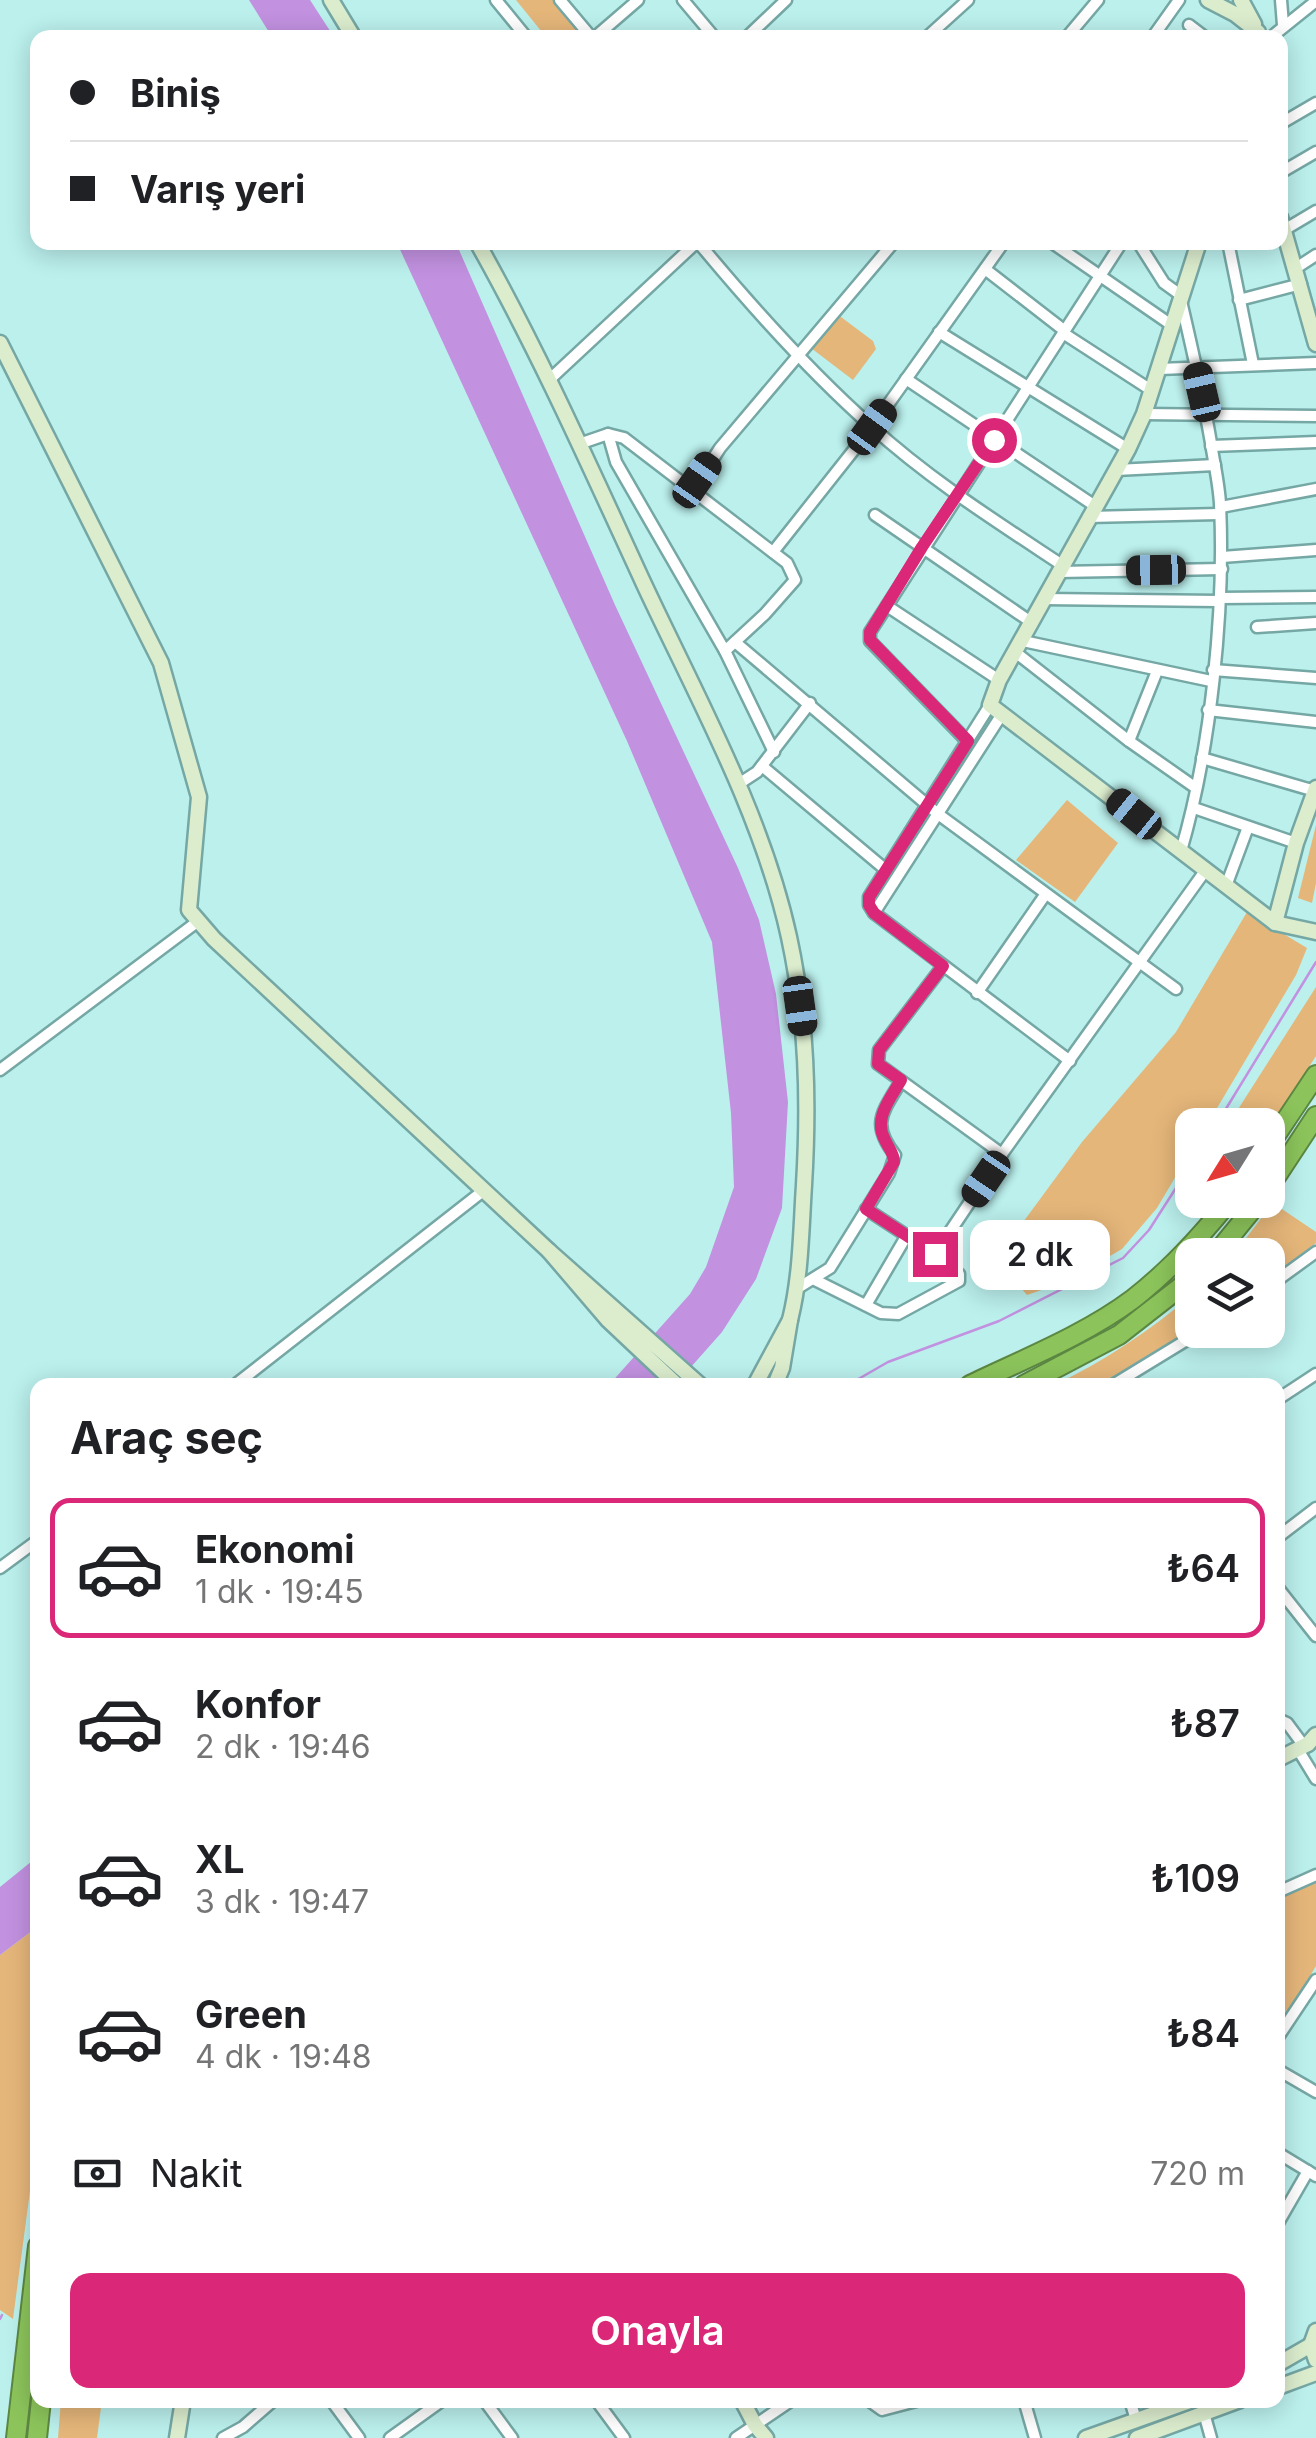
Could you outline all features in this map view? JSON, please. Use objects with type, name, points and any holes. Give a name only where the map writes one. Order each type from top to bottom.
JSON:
[{"type":"highway","points":[[1285,1122],[1316,1074]]},
{"type":"highway","points":[[1285,1164],[1316,1116]]},
{"type":"highway","points":[[984,1378],[1132,1300],[1214,1218]]},
{"type":"highway","points":[[1228,1238],[1245,1218]]},
{"type":"highway","points":[[1038,1378],[1119,1336],[1175,1292]]},
{"type":"highway","points":[[16,2438],[30,2316]]},
{"type":"highway","points":[[38,2438],[40,2408]]},
{"type":"street","points":[[331,0],[349,30]]},
{"type":"street","points":[[496,0],[520,30]]},
{"type":"street","points":[[560,0],[586,30]]},
{"type":"street","points":[[602,30],[638,0]]},
{"type":"street","points":[[683,0],[708,30]]},
{"type":"street","points":[[754,30],[786,0]]},
{"type":"street","points":[[935,30],[968,0]]},
{"type":"street","points":[[1073,30],[1098,0]]},
{"type":"street","points":[[1158,30],[1179,0]]},
{"type":"street","points":[[1208,0],[1254,30]]},
{"type":"street","points":[[1240,0],[1258,30]]},
{"type":"street","points":[[1281,0],[1283,25]]},
{"type":"street","points":[[1273,30],[1316,2]]},
{"type":"street","points":[[1189,24],[1196,30]]},
{"type":"street","points":[[1288,119],[1316,103]]},
{"type":"street","points":[[1288,168],[1316,152]]},
{"type":"street","points":[[1288,222],[1316,212]]},
{"type":"street","points":[[1288,243],[1314,324],[1316,344]]},
{"type":"street","points":[[481,250],[580,444],[737,785],[767,862],[789,937],[809,1102],[798,1288],[780,1378]]},
{"type":"street","points":[[549,380],[689,250]]},
{"type":"street","points":[[705,250],[798,353],[872,427],[1060,568],[1222,563],[1316,550]]},
{"type":"street","points":[[694,490],[720,448],[887,250]]},
{"type":"street","points":[[773,552],[872,427],[998,250]]},
{"type":"street","points":[[1061,250],[1172,326]]},
{"type":"street","points":[[968,741],[870,640],[870,632],[1117,250]]},
{"type":"street","points":[[1143,250],[1164,283],[1181,299],[1207,416],[1220,510],[1222,563],[1212,676],[1194,808],[1181,852]]},
{"type":"street","points":[[874,913],[938,814],[996,709],[999,680],[1128,449],[1144,414],[1197,250]]},
{"type":"street","points":[[1229,250],[1254,364]]},
{"type":"street","points":[[1296,268],[1316,255]]},
{"type":"street","points":[[985,269],[1064,332],[1151,390]]},
{"type":"street","points":[[1238,300],[1301,284]]},
{"type":"street","points":[[939,332],[1128,449]]},
{"type":"street","points":[[0,343],[162,663],[199,797],[189,894],[189,910],[197,922],[549,1251],[692,1378]]},
{"type":"street","points":[[1159,369],[1316,363]]},
{"type":"street","points":[[906,379],[1092,512],[1220,510],[1316,489]]},
{"type":"street","points":[[1144,414],[1316,416]]},
{"type":"street","points":[[580,444],[608,434],[624,438],[787,564],[794,580],[725,651]]},
{"type":"street","points":[[608,434],[616,462],[725,651],[774,752]]},
{"type":"street","points":[[1211,446],[1316,442]]},
{"type":"street","points":[[1116,470],[1215,466]]},
{"type":"street","points":[[874,515],[1032,622]]},
{"type":"street","points":[[1043,598],[1316,597]]},
{"type":"street","points":[[887,606],[999,680]]},
{"type":"street","points":[[1257,627],[1316,623]]},
{"type":"street","points":[[735,642],[938,814],[1176,989]]},
{"type":"street","points":[[1019,646],[1156,671],[1316,678]]},
{"type":"street","points":[[1019,646],[1129,741],[1196,788]]},
{"type":"street","points":[[1129,741],[1156,671]]},
{"type":"street","points":[[737,785],[762,766],[810,703]]},
{"type":"street","points":[[996,709],[968,741],[869,897],[869,905],[874,913],[977,993],[1070,1061]]},
{"type":"street","points":[[996,709],[1274,922],[1316,932]]},
{"type":"street","points":[[1208,710],[1316,722]]},
{"type":"street","points":[[1202,758],[1316,789],[1274,922]]},
{"type":"street","points":[[762,766],[886,870]]},
{"type":"street","points":[[1194,808],[1296,843]]},
{"type":"street","points":[[1226,886],[1248,827]]},
{"type":"street","points":[[935,1254],[1205,871]]},
{"type":"street","points":[[977,993],[1045,896]]},
{"type":"street","points":[[0,1070],[197,922]]},
{"type":"street","points":[[943,966],[879,1050],[878,1064],[1002,1154]]},
{"type":"street","points":[[798,1288],[830,1268],[894,1162],[895,1156],[879,1128],[901,1080]]},
{"type":"street","points":[[243,1378],[484,1190]]},
{"type":"street","points":[[814,1280],[881,1313],[898,1314],[959,1281],[959,1274],[935,1254],[866,1209]]},
{"type":"street","points":[[866,1305],[907,1235]]},
{"type":"street","points":[[549,1251],[608,1320],[670,1378]]},
{"type":"street","points":[[1285,1275],[1316,1252]]},
{"type":"street","points":[[759,1378],[790,1320]]},
{"type":"street","points":[[1125,1378],[1175,1348]]},
{"type":"street","points":[[1285,1394],[1316,1374]]},
{"type":"street","points":[[1285,1531],[1316,1508]]},
{"type":"street","points":[[0,1568],[30,1546]]},
{"type":"street","points":[[1285,1597],[1316,1636]]},
{"type":"street","points":[[1285,1721],[1308,1743],[1316,1778]]},
{"type":"street","points":[[1285,1755],[1308,1743]]},
{"type":"street","points":[[1285,1889],[1316,1875]]},
{"type":"street","points":[[1285,2026],[1316,1980]]},
{"type":"street","points":[[1285,2074],[1316,2092]]},
{"type":"street","points":[[1285,2158],[1312,2174],[1285,2213]]},
{"type":"street","points":[[1285,2360],[1314,2345]]},
{"type":"street","points":[[1285,2384],[1316,2373]]},
{"type":"street","points":[[176,2438],[182,2408]]},
{"type":"street","points":[[223,2438],[265,2408]]},
{"type":"street","points":[[337,2408],[359,2438]]},
{"type":"street","points":[[392,2437],[433,2408]]},
{"type":"street","points":[[490,2408],[512,2438]]},
{"type":"street","points":[[602,2408],[624,2438]]},
{"type":"street","points":[[746,2408],[766,2438]]},
{"type":"street","points":[[736,2438],[780,2408]]},
{"type":"street","points":[[1026,2408],[1035,2438]]},
{"type":"street","points":[[1132,2408],[1136,2420]]},
{"type":"street","points":[[1086,2438],[1170,2408]]},
{"type":"street","points":[[1136,2438],[1218,2408]]},
{"type":"street","points":[[1204,2413],[1211,2438]]},
{"type":"shaded area","points":[[249,0],[310,0],[329,30],[268,30]]},
{"type":"shaded area","points":[[516,0],[553,0],[579,30],[540,30]]},
{"type":"shaded area","points":[[400,250],[459,250],[759,920],[776,994],[788,1102],[782,1208],[756,1279],[722,1332],[681,1378],[615,1378],[690,1294],[706,1267],[734,1187],[731,1113],[712,942],[627,741]]},
{"type":"shaded area","points":[[837,314],[873,341],[876,349],[853,380],[811,348]]},
{"type":"shaded area","points":[[1067,800],[1118,843],[1075,902],[1016,860]]},
{"type":"shaded area","points":[[1316,825],[1316,883],[1312,903],[1298,898]]},
{"type":"shaded area","points":[[1247,912],[1307,948],[1296,975],[1217,1108],[1175,1108],[1175,1178],[1157,1208],[1122,1249],[1067,1281],[1027,1295],[996,1259],[1082,1142],[1176,1032]]},
{"type":"shaded area","points":[[1316,987],[1316,1056],[1282,1108],[1239,1108]]},
{"type":"shaded area","points":[[1285,1211],[1316,1232],[1316,1243],[1285,1268],[1285,1238],[1246,1238],[1261,1218],[1285,1218]]},
{"type":"shaded area","points":[[1175,1308],[1175,1341],[1110,1378],[1068,1378],[1091,1366]]},
{"type":"shaded area","points":[[30,1863],[30,1932],[0,1955],[0,1887]]},
{"type":"shaded area","points":[[1316,1881],[1316,1966],[1287,2014],[1285,2013],[1285,1896]]},
{"type":"shaded area","points":[[30,1932],[30,2191],[13,2319],[0,2310],[0,1955]]},
{"type":"shaded area","points":[[60,2408],[101,2408],[97,2438],[58,2438]]},
{"type":"waterway","points":[[1226,1108],[1316,962]]},
{"type":"waterway","points":[[860,1378],[888,1362],[999,1321],[1123,1258],[1149,1230],[1175,1189]]},
{"type":"waterway","points":[[0,2319],[2,2315]]},
{"type":"route","points":[[935,1254],[866,1209],[895,1156],[879,1128],[901,1080],[878,1064],[879,1050],[943,966],[874,913],[869,897],[968,741],[870,640],[870,632],[994,440]]}]
